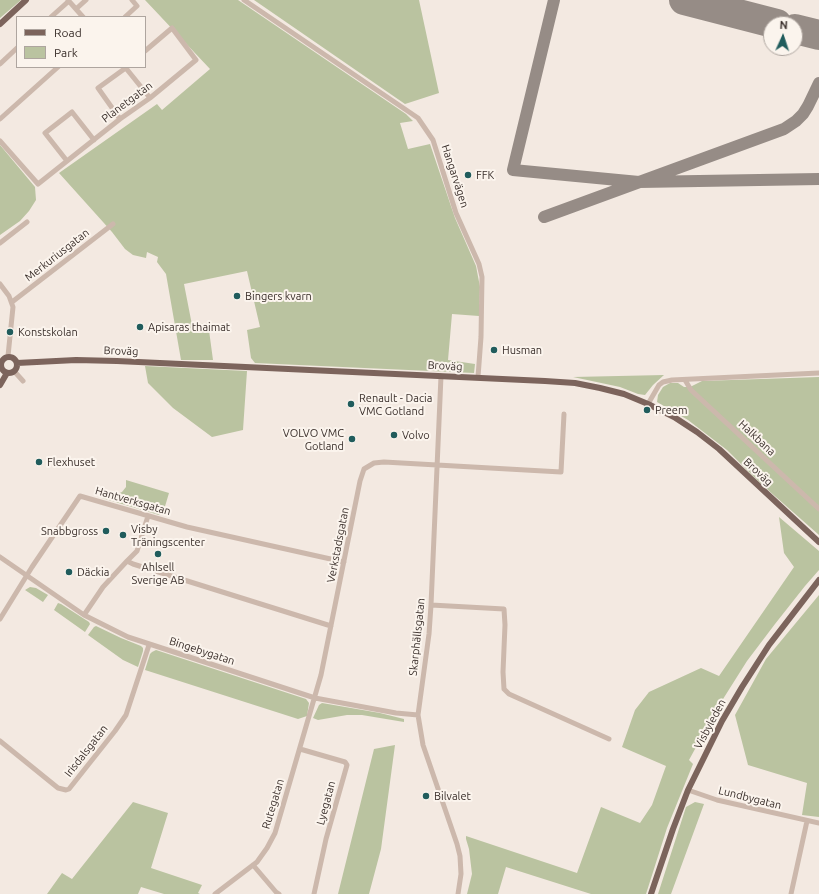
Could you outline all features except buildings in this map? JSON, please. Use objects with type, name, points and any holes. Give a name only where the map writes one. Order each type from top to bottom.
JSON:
[{"type":"main road","points":[[0,24],[26,0]]},
{"type":"main road","points":[[0,385],[7,373],[14,371],[17,368],[17,363],[14,358],[8,356],[3,359],[0,365],[3,371],[7,373]]},
{"type":"main road","name":"Broväg","points":[[17,363],[91,360],[478,377],[575,383],[614,391],[648,404],[686,424],[719,449],[819,542]]},
{"type":"main road","name":"Visbyleden","points":[[651,894],[688,790],[713,738],[742,687],[776,636],[819,580]]},
{"type":"street","points":[[52,16],[69,0],[82,16]]},
{"type":"street","points":[[76,9],[86,0]]},
{"type":"street","points":[[126,16],[137,6],[132,0]]},
{"type":"street","name":"Hangarvägen","points":[[244,0],[418,118],[433,140],[456,213],[479,264],[482,278],[481,337],[478,377]]},
{"type":"street","name":"Planetgatan","points":[[0,141],[38,184],[120,119],[150,98],[196,60],[172,28],[146,50]]},
{"type":"street","points":[[0,64],[16,49]]},
{"type":"street","points":[[0,119],[57,68]]},
{"type":"street","points":[[120,119],[98,88],[125,68]]},
{"type":"street","points":[[127,68],[150,98]]},
{"type":"street","points":[[67,161],[45,133],[50,129],[72,112],[94,140]]},
{"type":"street","points":[[0,243],[27,222]]},
{"type":"street","name":"Merkuriusgatan","points":[[12,302],[113,224]]},
{"type":"street","points":[[0,284],[12,302],[13,307],[8,356]]},
{"type":"street","points":[[14,371],[23,380]]},
{"type":"street","points":[[648,404],[656,390],[663,382],[672,380],[819,373]]},
{"type":"street","name":"Skarphällsgatan","points":[[441,376],[431,605],[429,634],[418,715],[423,745],[460,856],[461,874],[458,894]]},
{"type":"street","name":"Halkbana","points":[[685,380],[691,390],[819,508]]},
{"type":"street","points":[[436,465],[561,472],[564,414]]},
{"type":"street","name":"Verkstadsgatan","points":[[315,698],[360,481],[364,469],[374,463],[384,462],[436,465]]},
{"type":"street","name":"Hantverksgatan","points":[[27,576],[80,496],[194,528],[344,562]]},
{"type":"street","points":[[84,615],[103,587],[137,551],[148,516]]},
{"type":"street","name":"Bingebygatan","points":[[0,556],[84,615],[114,631],[149,645],[315,698],[396,713],[418,715]]},
{"type":"street","points":[[127,561],[331,626]]},
{"type":"street","points":[[0,619],[27,576]]},
{"type":"street","points":[[431,605],[504,609],[504,689],[509,694],[609,739]]},
{"type":"street","name":"Irisdalsgatan","points":[[0,741],[58,788],[66,790],[69,789],[98,754],[126,715],[149,645]]},
{"type":"street","name":"Rutegatan","points":[[215,894],[257,862],[275,833],[315,698]]},
{"type":"street","name":"Lyegatan","points":[[300,749],[344,762],[347,765],[326,839],[314,894]]},
{"type":"street","name":"Lundbygatan","points":[[688,790],[717,800],[819,823]]},
{"type":"street","points":[[791,894],[807,821]]},
{"type":"street","points":[[253,865],[279,894]]},
{"type":"green space","points":[[0,0],[21,0],[0,18]]},
{"type":"green space","points":[[145,0],[238,0],[406,114],[413,121],[400,123],[408,149],[430,144],[455,218],[476,266],[480,287],[479,316],[452,314],[448,360],[475,364],[474,373],[255,363],[251,358],[247,330],[260,327],[247,271],[184,284],[192,325],[208,323],[213,360],[181,360],[166,274],[157,262],[158,257],[147,252],[146,258],[133,255],[125,249],[112,232],[59,173],[157,104],[162,110],[210,69]]},
{"type":"green space","points":[[254,0],[419,0],[439,93],[405,104]]},
{"type":"green space","points":[[0,145],[35,187],[36,200],[20,221],[0,235]]},
{"type":"green space","points":[[145,366],[247,371],[243,430],[212,437],[173,408],[148,383]]},
{"type":"green space","points":[[664,375],[645,395],[620,387],[573,377]]},
{"type":"green space","points":[[819,377],[819,535],[759,482],[727,450],[688,420],[657,402],[658,395],[663,387],[670,383],[678,383],[684,387],[690,387],[702,381]]},
{"type":"green space","points":[[126,480],[169,493],[163,513],[159,515],[102,498],[108,493],[117,494],[122,492],[126,487]]},
{"type":"green space","points":[[779,517],[819,551],[819,570],[747,661],[718,707],[689,760],[693,764],[667,828],[646,894],[591,894],[506,867],[498,894],[467,894],[472,874],[466,836],[577,873],[601,807],[640,823],[652,805],[666,766],[622,747],[635,710],[649,692],[701,668],[719,676],[794,567],[784,553]]},
{"type":"green space","points":[[30,587],[36,588],[48,595],[43,602],[25,590]]},
{"type":"green space","points":[[819,595],[819,817],[802,815],[807,783],[748,765],[735,715],[766,659]]},
{"type":"green space","points":[[58,603],[89,622],[90,624],[85,632],[54,610]]},
{"type":"green space","points":[[96,626],[141,646],[143,651],[138,667],[123,660],[88,635]]},
{"type":"green space","points":[[156,650],[306,699],[309,703],[307,716],[298,719],[145,670],[150,654]]},
{"type":"green space","points":[[322,703],[380,713],[404,719],[404,722],[362,715],[347,715],[318,720],[313,718],[319,705]]},
{"type":"green space","points":[[395,745],[381,849],[369,894],[338,894],[374,749]]},
{"type":"green space","points":[[133,802],[168,813],[151,868],[202,885],[198,893],[200,894],[164,894],[141,887],[138,894],[47,894],[62,873],[72,879]]},
{"type":"green space","points":[[695,802],[704,804],[671,894],[658,894],[686,807]]},
{"type":"taxiway","points":[[554,0],[513,170],[639,182],[819,179]]},
{"type":"taxiway","points":[[544,217],[784,129],[803,114],[819,83]]},
{"type":"runway","points":[[684,0],[763,20]]},
{"type":"runway","points":[[803,31],[819,35]]},
{"type":"place","name":"FFK","points":[[468,175]]},
{"type":"place","name":"Bingers kvarn","points":[[237,296]]},
{"type":"place","name":"Apisaras thaimat","points":[[140,327]]},
{"type":"place","name":"Konstskolan","points":[[10,332]]},
{"type":"place","name":"Husman","points":[[494,350]]},
{"type":"place","name":"Renault - Dacia VMC Gotland","points":[[351,404]]},
{"type":"place","name":"Preem","points":[[647,410]]},
{"type":"place","name":"Volvo","points":[[394,435]]},
{"type":"place","name":"VOLVO VMC Gotland","points":[[352,439]]},
{"type":"place","name":"Flexhuset","points":[[39,462]]},
{"type":"place","name":"Snabbgross","points":[[106,531]]},
{"type":"place","name":"Visby Träningscenter","points":[[123,535]]},
{"type":"place","name":"Ahlsell Sverige AB","points":[[158,554]]},
{"type":"place","name":"Däckia","points":[[69,572]]},
{"type":"place","name":"Bilvalet","points":[[426,796]]}]
